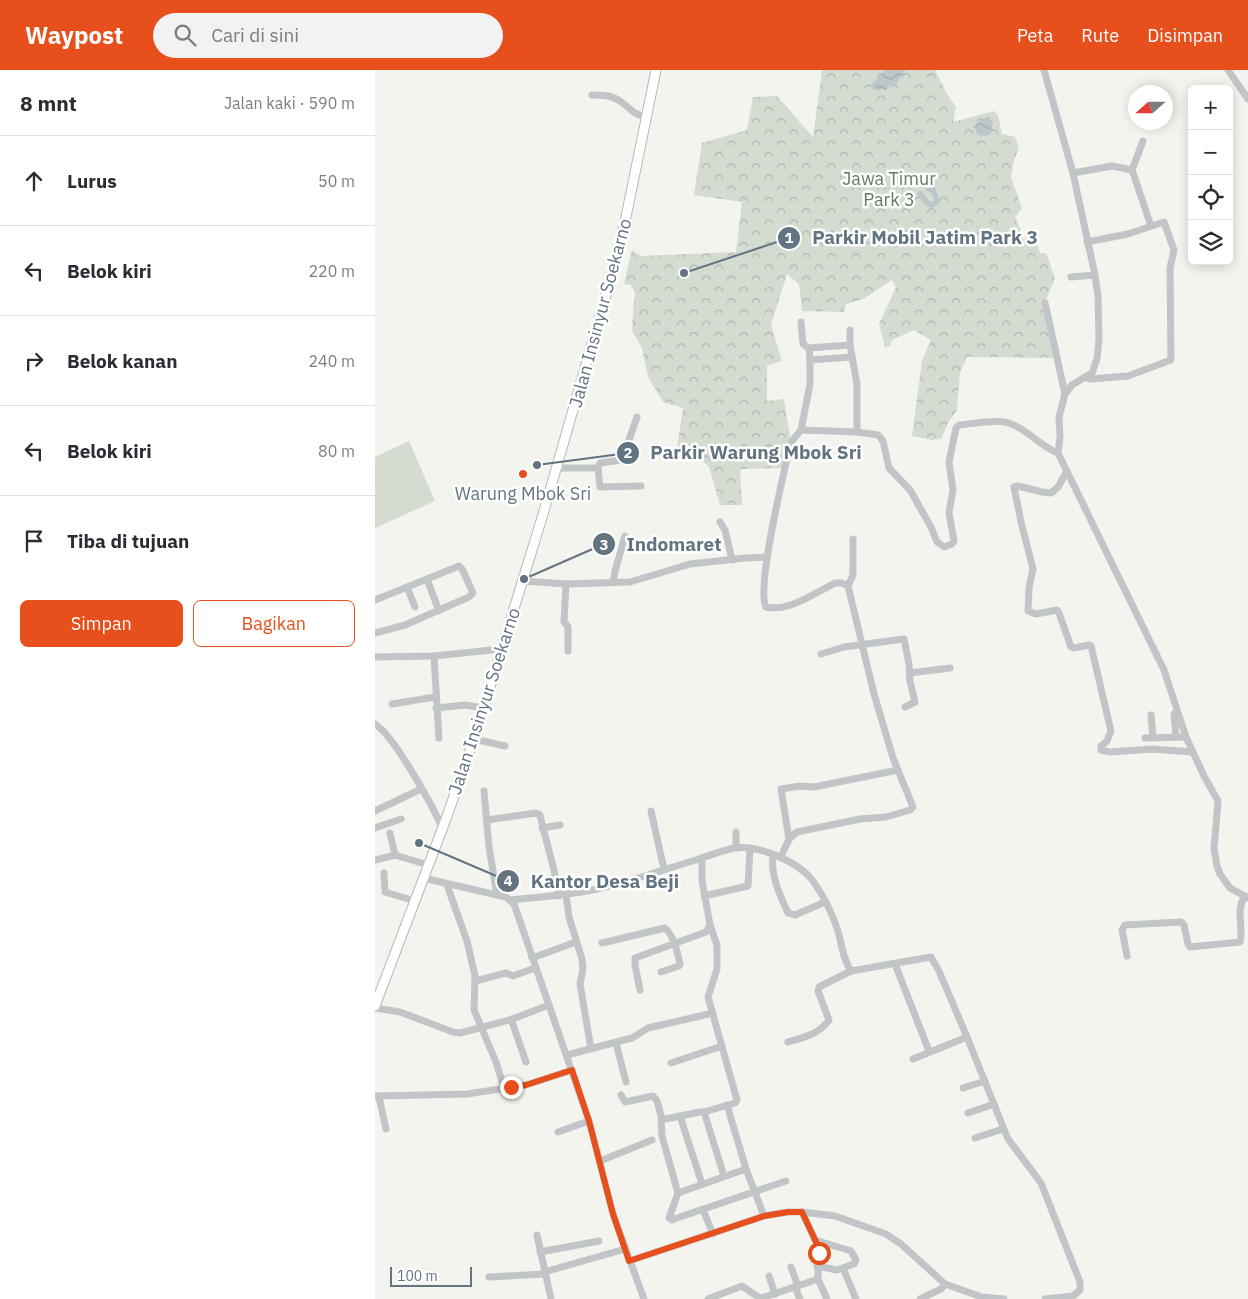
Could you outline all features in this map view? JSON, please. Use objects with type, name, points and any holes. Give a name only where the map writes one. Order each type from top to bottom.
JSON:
[{"type":"main road","name":"Jalan Insinyur Soekarno","points":[[375,1007],[443,829],[474,740],[557,468],[625,222],[656,70]]},
{"type":"street","points":[[1044,70],[1073,173],[1098,296],[1099,349],[1094,369],[1092,373],[1072,385],[1065,394],[1059,416],[1060,437],[1058,454],[1164,670],[1192,752],[1218,801],[1214,848],[1217,866],[1224,881],[1230,888],[1247,897],[1241,902],[1239,909],[1241,939],[1239,942],[1190,946],[1188,945],[1184,926],[1181,922],[1125,926],[1122,930],[1127,956]]},
{"type":"street","points":[[1228,70],[1248,99]]},
{"type":"street","points":[[592,95],[605,95],[619,100],[638,116],[647,117]]},
{"type":"street","points":[[1143,141],[1132,170],[1151,226]]},
{"type":"street","points":[[1073,173],[1112,166],[1132,170]]},
{"type":"street","points":[[1085,378],[1128,376],[1171,360],[1170,268],[1174,250],[1163,222],[1128,234],[1087,242]]},
{"type":"street","points":[[1071,277],[1095,275]]},
{"type":"street","points":[[1045,303],[1065,394]]},
{"type":"street","points":[[801,322],[803,344],[809,348],[850,345]]},
{"type":"street","points":[[850,330],[850,345],[857,384],[857,432]]},
{"type":"street","points":[[809,348],[811,360],[810,384],[801,430],[792,441],[789,450],[767,557],[763,595],[766,607],[787,606],[835,583],[840,582],[848,586]]},
{"type":"street","points":[[811,360],[852,357]]},
{"type":"street","points":[[637,417],[622,459],[600,463],[598,468],[599,484],[601,487],[641,486]]},
{"type":"street","points":[[801,430],[874,433],[881,437],[889,468],[910,490],[931,527],[937,542],[945,547],[954,541],[949,513],[953,490],[949,462],[956,428],[959,425],[991,422],[1012,424],[1058,454]]},
{"type":"street","points":[[557,468],[598,468]]},
{"type":"street","points":[[1067,471],[1058,487],[1051,493],[1018,486],[1014,488],[1033,569],[1029,588],[1028,611],[1036,614],[1057,610],[1071,646],[1075,648],[1091,646],[1111,731],[1107,741],[1101,746],[1101,750],[1110,752],[1152,749],[1192,752]]},
{"type":"street","points":[[720,522],[725,530],[731,560]]},
{"type":"street","points":[[613,583],[625,536]]},
{"type":"street","points":[[781,857],[789,839],[797,832],[860,819],[886,817],[910,810],[913,807],[898,770],[875,694],[848,586],[853,575],[853,539]]},
{"type":"street","points":[[523,581],[566,584],[613,583],[639,580],[690,564],[767,557]]},
{"type":"street","points":[[375,600],[459,566],[462,568],[473,594],[405,625],[375,633]]},
{"type":"street","points":[[427,579],[439,611]]},
{"type":"street","points":[[566,584],[564,622],[568,627],[568,651]]},
{"type":"street","points":[[407,587],[415,607]]},
{"type":"street","points":[[821,654],[844,647],[904,639],[911,689],[915,702],[905,708]]},
{"type":"street","points":[[375,656],[434,656],[501,649]]},
{"type":"street","points":[[434,656],[439,738]]},
{"type":"street","points":[[910,673],[949,668]]},
{"type":"street","points":[[392,704],[435,697]]},
{"type":"street","points":[[436,708],[465,705],[484,708]]},
{"type":"street","points":[[1173,714],[1176,737]]},
{"type":"street","points":[[1151,715],[1153,738]]},
{"type":"street","points":[[375,724],[380,727],[400,754],[443,829]]},
{"type":"street","points":[[1145,738],[1186,737]]},
{"type":"street","points":[[474,740],[505,746]]},
{"type":"street","points":[[789,839],[781,789],[800,786],[814,787],[898,770]]},
{"type":"street","points":[[375,811],[421,789]]},
{"type":"street","points":[[484,791],[489,847],[497,895]]},
{"type":"street","points":[[651,811],[664,869]]},
{"type":"street","points":[[487,820],[536,813],[540,815],[582,959],[583,969],[580,982],[591,1049]]},
{"type":"street","points":[[375,828],[401,819]]},
{"type":"street","points":[[543,828],[560,825]]},
{"type":"street","points":[[735,832],[735,848]]},
{"type":"street","points":[[390,833],[395,855]]},
{"type":"street","points":[[423,878],[511,900],[598,889],[735,848],[750,849],[781,857],[799,868],[812,880],[837,928],[842,949],[851,971]]},
{"type":"street","points":[[704,896],[748,886],[750,849]]},
{"type":"street","points":[[375,860],[395,855],[429,865]]},
{"type":"street","points":[[773,855],[772,862],[779,892],[788,913],[795,915],[825,902]]},
{"type":"street","points":[[662,1119],[704,1112],[727,1106],[735,1103],[737,1100],[708,997],[716,974],[717,945],[710,925],[704,896],[702,858]]},
{"type":"street","points":[[384,873],[385,892],[415,901]]},
{"type":"street","points":[[447,884],[467,941],[475,980],[474,1008],[496,1062],[504,1088]]},
{"type":"street","points":[[511,900],[567,1055],[589,1121],[613,1214],[644,1299]]},
{"type":"street","points":[[640,990],[635,958],[706,932],[710,925]]},
{"type":"street","points":[[602,943],[665,928],[670,932],[680,964],[661,972]]},
{"type":"street","points":[[531,958],[576,942]]},
{"type":"street","points":[[788,1042],[821,1030],[829,1020],[818,991],[819,987],[851,971],[924,957],[933,958],[967,1037],[1003,1129],[1011,1144],[1041,1183],[1079,1282],[1080,1290],[1073,1296],[1045,1299]]},
{"type":"street","points":[[895,964],[929,1051]]},
{"type":"street","points":[[475,980],[506,973],[514,976],[535,968]]},
{"type":"street","points":[[375,1007],[400,1012],[453,1032],[467,1032],[549,1005]]},
{"type":"street","points":[[567,1055],[632,1038],[649,1028],[713,1013]]},
{"type":"street","points":[[511,1019],[526,1062]]},
{"type":"street","points":[[913,1059],[967,1037]]},
{"type":"street","points":[[616,1043],[626,1082]]},
{"type":"street","points":[[671,1063],[722,1046]]},
{"type":"street","points":[[386,1128],[377,1097],[467,1094],[526,1085],[572,1070]]},
{"type":"street","points":[[963,1088],[985,1081]]},
{"type":"street","points":[[621,1095],[625,1102],[653,1096],[657,1101],[662,1119],[660,1122],[662,1136],[678,1193],[670,1219],[703,1210],[786,1181]]},
{"type":"street","points":[[968,1113],[994,1104]]},
{"type":"street","points":[[727,1106],[746,1169],[764,1216]]},
{"type":"street","points":[[704,1112],[723,1176]]},
{"type":"street","points":[[680,1116],[702,1184]]},
{"type":"street","points":[[558,1132],[589,1121]]},
{"type":"street","points":[[975,1138],[1003,1129]]},
{"type":"street","points":[[600,1161],[652,1140]]},
{"type":"street","points":[[678,1193],[746,1169]]},
{"type":"street","points":[[703,1210],[713,1234]]},
{"type":"street","points":[[629,1261],[764,1216],[802,1212],[835,1216],[886,1234],[901,1244],[945,1284],[982,1297],[1004,1299]]},
{"type":"street","points":[[802,1212],[819,1249],[818,1279],[827,1299]]},
{"type":"street","points":[[537,1236],[551,1299]]},
{"type":"street","points":[[815,1240],[852,1252],[856,1263],[834,1270],[817,1266]]},
{"type":"street","points":[[540,1252],[599,1241]]},
{"type":"street","points":[[489,1277],[545,1273],[625,1249]]},
{"type":"street","points":[[791,1267],[800,1299]]},
{"type":"street","points":[[843,1268],[856,1299]]},
{"type":"street","points":[[769,1276],[775,1294]]},
{"type":"street","points":[[708,1299],[742,1286],[756,1298],[763,1298],[818,1279]]},
{"type":"street","points":[[923,1299],[941,1289],[945,1284]]},
{"type":"green space","name":"Jawa Timur Park 3","points":[[822,70],[935,70],[956,107],[953,122],[994,111],[998,115],[1002,134],[1015,137],[1019,147],[1011,177],[1022,208],[1015,218],[1021,230],[1022,239],[1035,237],[1040,253],[1046,253],[1055,278],[1043,308],[1055,358],[967,357],[960,372],[957,410],[948,423],[941,439],[932,440],[912,436],[922,361],[931,340],[914,330],[892,340],[890,346],[885,347],[879,324],[896,287],[892,280],[863,299],[846,304],[844,312],[802,311],[799,284],[787,274],[771,325],[782,361],[767,366],[767,401],[784,399],[790,436],[783,468],[740,469],[742,505],[720,505],[709,467],[697,455],[676,455],[683,408],[663,402],[648,377],[642,348],[632,331],[635,293],[631,285],[624,284],[632,250],[641,256],[736,252],[742,202],[694,195],[702,143],[747,130],[753,97],[777,96],[813,137]]},
{"type":"green space","points":[[409,441],[435,501],[375,528],[375,457]]},
{"type":"water","points":[[885,70],[906,70],[896,84],[889,85],[886,90],[881,89],[879,91],[870,86]]},
{"type":"water","points":[[989,116],[993,123],[990,134],[986,136],[978,135],[974,127],[981,120]]},
{"type":"waterway","points":[[916,181],[922,179],[926,187],[934,192],[937,201],[933,205],[928,204],[920,194]]},
{"type":"place","name":"Parkir Mobil Jatim Park 3","points":[[684,273]]},
{"type":"place","name":"Parkir Warung Mbok Sri","points":[[537,465]]},
{"type":"place","name":"Warung Mbok Sri","points":[[523,474]]},
{"type":"place","name":"Indomaret","points":[[524,579]]},
{"type":"place","name":"Kantor Desa Beji","points":[[419,843]]},
{"type":"route","points":[[511,1087],[526,1085],[572,1070],[589,1121],[608,1198],[629,1261],[764,1216],[788,1212],[802,1212],[818,1246],[819,1253]]}]
